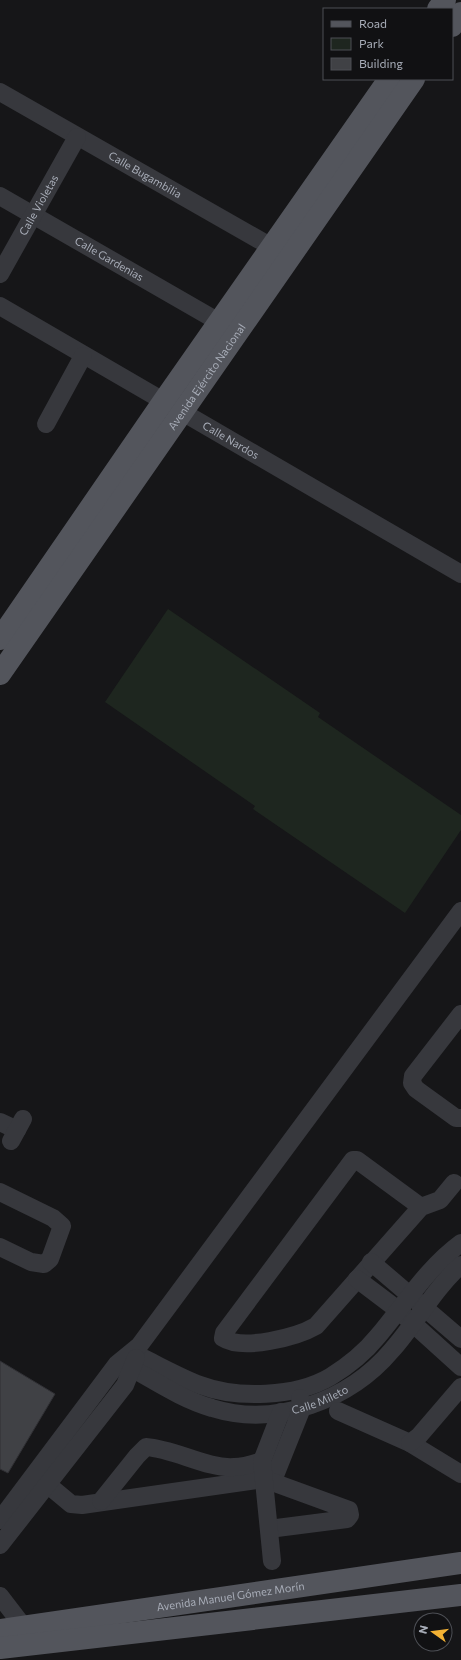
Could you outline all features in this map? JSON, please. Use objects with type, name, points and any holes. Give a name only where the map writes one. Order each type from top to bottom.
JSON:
[{"type":"main road","points":[[453,25],[461,13]]},
{"type":"main road","name":"Avenida Ejército Nacional","points":[[227,329],[271,246],[388,80]]},
{"type":"main road","name":"Avenida Ejército Nacional","points":[[0,639],[172,407],[227,329],[289,258],[413,80]]},
{"type":"main road","name":"Avenida Ejército Nacional","points":[[0,674],[172,407]]},
{"type":"main road","name":"Avenida Manuel Gómez Morín","points":[[0,1648],[25,1636],[461,1563]]},
{"type":"main road","name":"Avenida Manuel Gómez Morín","points":[[0,1630],[25,1636],[461,1595]]},
{"type":"street","name":"Calle Bugambilia","points":[[0,92],[271,246],[289,258]]},
{"type":"street","name":"Calle Violetas","points":[[0,274],[77,137]]},
{"type":"street","name":"Calle Gardenias","points":[[0,196],[227,329]]},
{"type":"street","name":"Calle Nardos","points":[[0,306],[83,356],[461,574]]},
{"type":"street","points":[[46,424],[83,356]]},
{"type":"street","points":[[0,1545],[125,1385],[137,1357],[461,911]]},
{"type":"street","points":[[461,1014],[413,1076],[412,1083],[416,1089],[456,1118],[461,1118]]},
{"type":"street","points":[[0,1122],[17,1130]]},
{"type":"street","points":[[421,1207],[380,1175],[358,1160],[353,1160],[224,1333],[223,1338],[232,1342],[258,1342],[284,1339],[304,1333],[316,1326],[421,1207],[440,1200],[454,1183]]},
{"type":"street","points":[[0,1192],[53,1218],[62,1226],[50,1259],[44,1264],[31,1262],[0,1247]]},
{"type":"street","name":"Calle Mileto","points":[[137,1357],[200,1385],[225,1392],[254,1394],[299,1389],[329,1378],[361,1355],[433,1268],[461,1243]]},
{"type":"street","points":[[371,1262],[461,1339]]},
{"type":"street","name":"Calle Mileto","points":[[137,1357],[185,1397],[213,1409],[256,1414],[282,1412],[320,1403],[344,1390],[373,1369],[392,1351],[447,1279],[461,1265]]},
{"type":"street","points":[[357,1279],[398,1310],[461,1367]]},
{"type":"street","points":[[0,1520],[117,1364],[137,1357]]},
{"type":"street","points":[[410,1443],[419,1436],[461,1387]]},
{"type":"street","points":[[268,1481],[302,1408],[299,1389]]},
{"type":"street","points":[[338,1411],[410,1443],[461,1474]]},
{"type":"street","points":[[272,1561],[269,1529],[268,1481],[262,1461],[282,1412]]},
{"type":"street","points":[[101,1501],[146,1447],[158,1448],[222,1466],[239,1467],[262,1461]]},
{"type":"street","points":[[47,1484],[71,1504],[268,1481],[349,1510],[350,1515],[347,1519],[269,1529]]},
{"type":"street","points":[[0,1596],[25,1636]]},
{"type":"green space","points":[[168,609],[320,713],[318,717],[461,815],[461,830],[405,913],[253,809],[255,806],[105,702]]},
{"type":"building","points":[[0,1361],[55,1394],[8,1473],[0,1469]]}]
